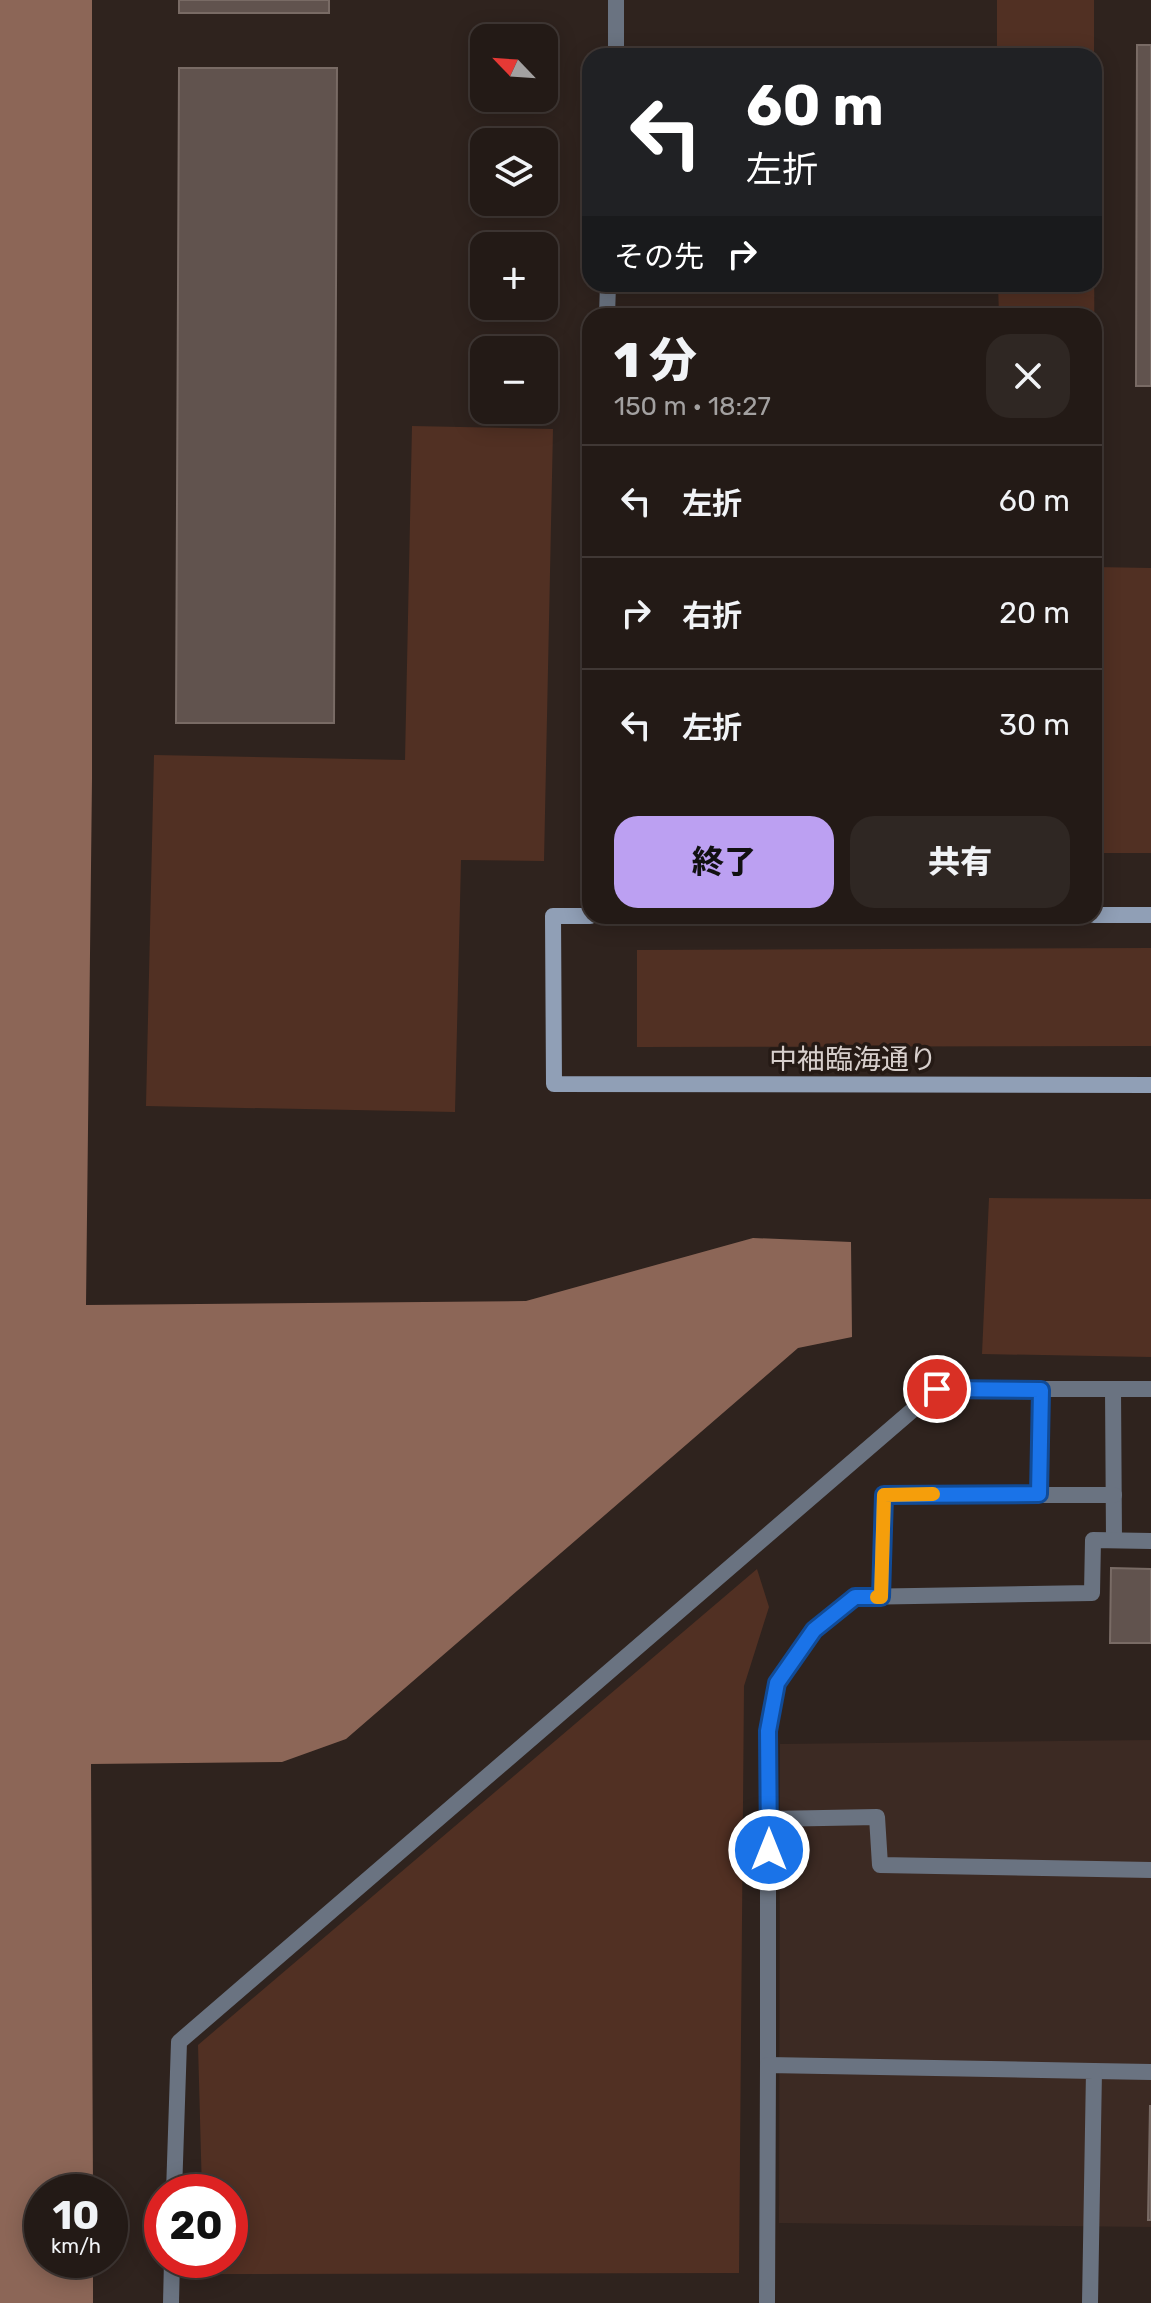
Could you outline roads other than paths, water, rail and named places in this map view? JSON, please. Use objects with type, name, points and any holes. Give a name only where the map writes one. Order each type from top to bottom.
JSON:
[{"type":"street","points":[[1102,915],[1151,915]]},
{"type":"street","name":"中袖臨海通り","points":[[582,916],[553,916],[554,1084],[1151,1085]]},
{"type":"lane","points":[[616,0],[616,48]]},
{"type":"lane","points":[[175,2174],[179,2042],[937,1389],[1151,1389]]},
{"type":"lane","points":[[1113,1389],[1114,1540]]},
{"type":"lane","points":[[1039,1494],[1041,1390]]},
{"type":"lane","points":[[881,1597],[884,1495],[1114,1495]]},
{"type":"lane","points":[[767,2303],[768,1731],[777,1683],[814,1630],[855,1597],[1092,1593],[1093,1540],[1151,1541]]},
{"type":"lane","points":[[769,1819],[877,1817],[880,1865],[1151,1870]]},
{"type":"lane","points":[[768,2065],[1151,2072]]},
{"type":"lane","points":[[1090,2303],[1094,2071]]},
{"type":"lane","points":[[171,2303],[172,2278]]}]
